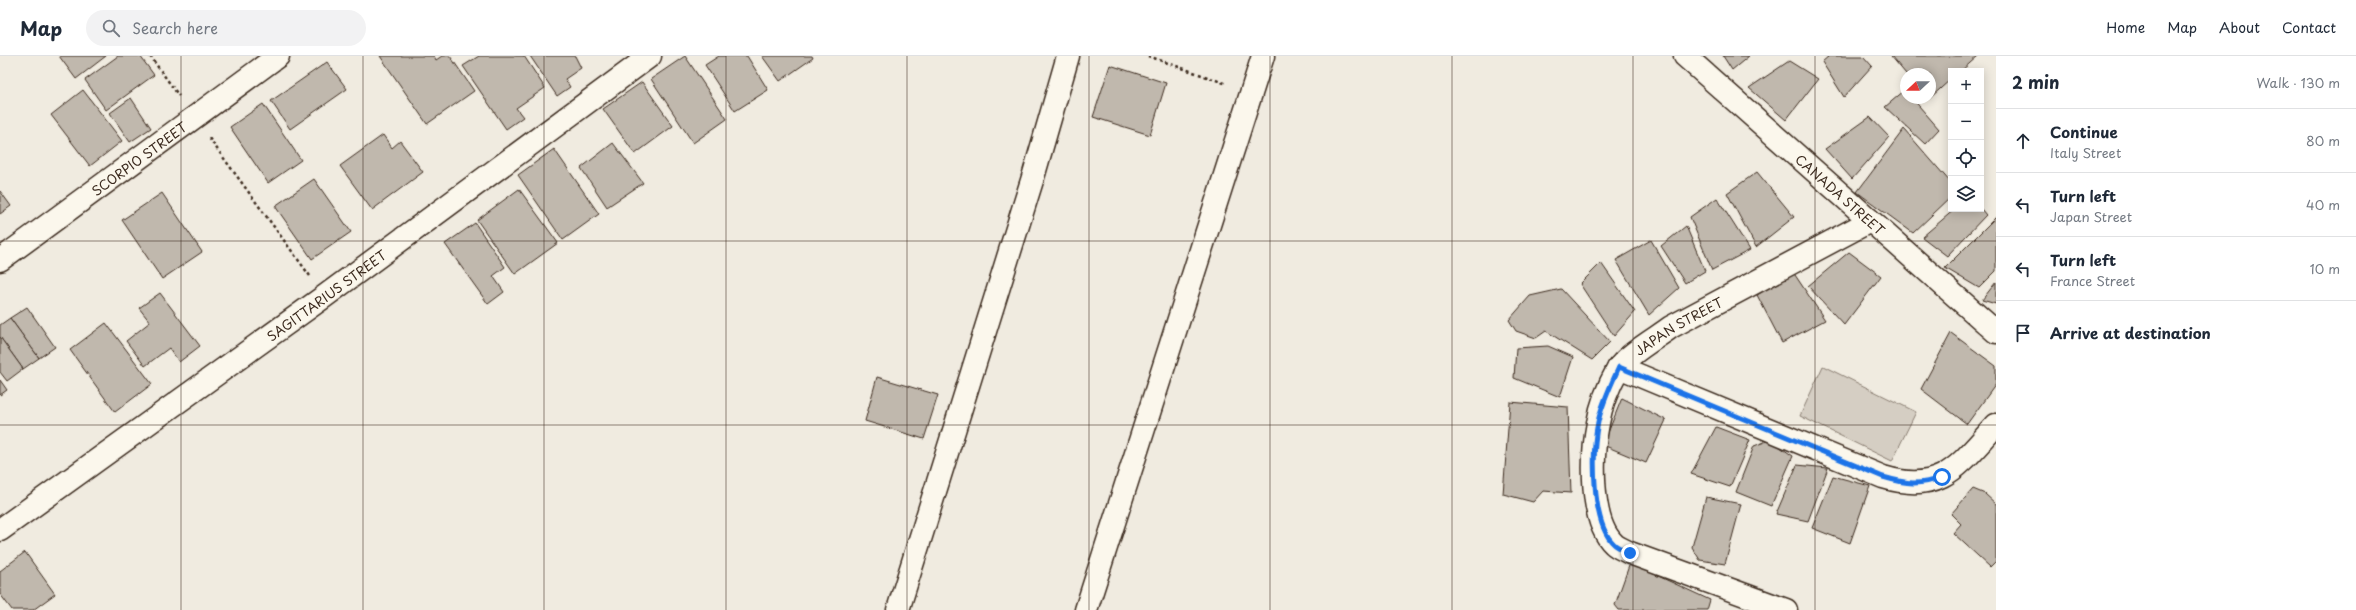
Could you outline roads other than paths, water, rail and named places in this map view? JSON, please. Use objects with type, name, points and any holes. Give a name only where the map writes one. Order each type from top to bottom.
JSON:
[{"type":"street","name":"SCORPIO STREET","points":[[0,260],[278,56]]},
{"type":"street","name":"SAGITTARIUS STREET","points":[[0,530],[325,296],[650,56]]},
{"type":"street","points":[[898,610],[1034,174],[1068,56]]},
{"type":"street","points":[[1086,610],[1262,56]]},
{"type":"street","name":"CANADA STREET","points":[[1685,56],[1996,332]]},
{"type":"street","name":"JAPAN STREET","points":[[1786,610],[1630,553],[1614,544],[1604,530],[1597,509],[1595,488],[1598,423],[1606,395],[1619,367],[1643,346],[1671,328],[1870,221]]},
{"type":"street","points":[[1619,367],[1883,477],[1903,483],[1924,484],[1958,467],[1996,425]]}]
